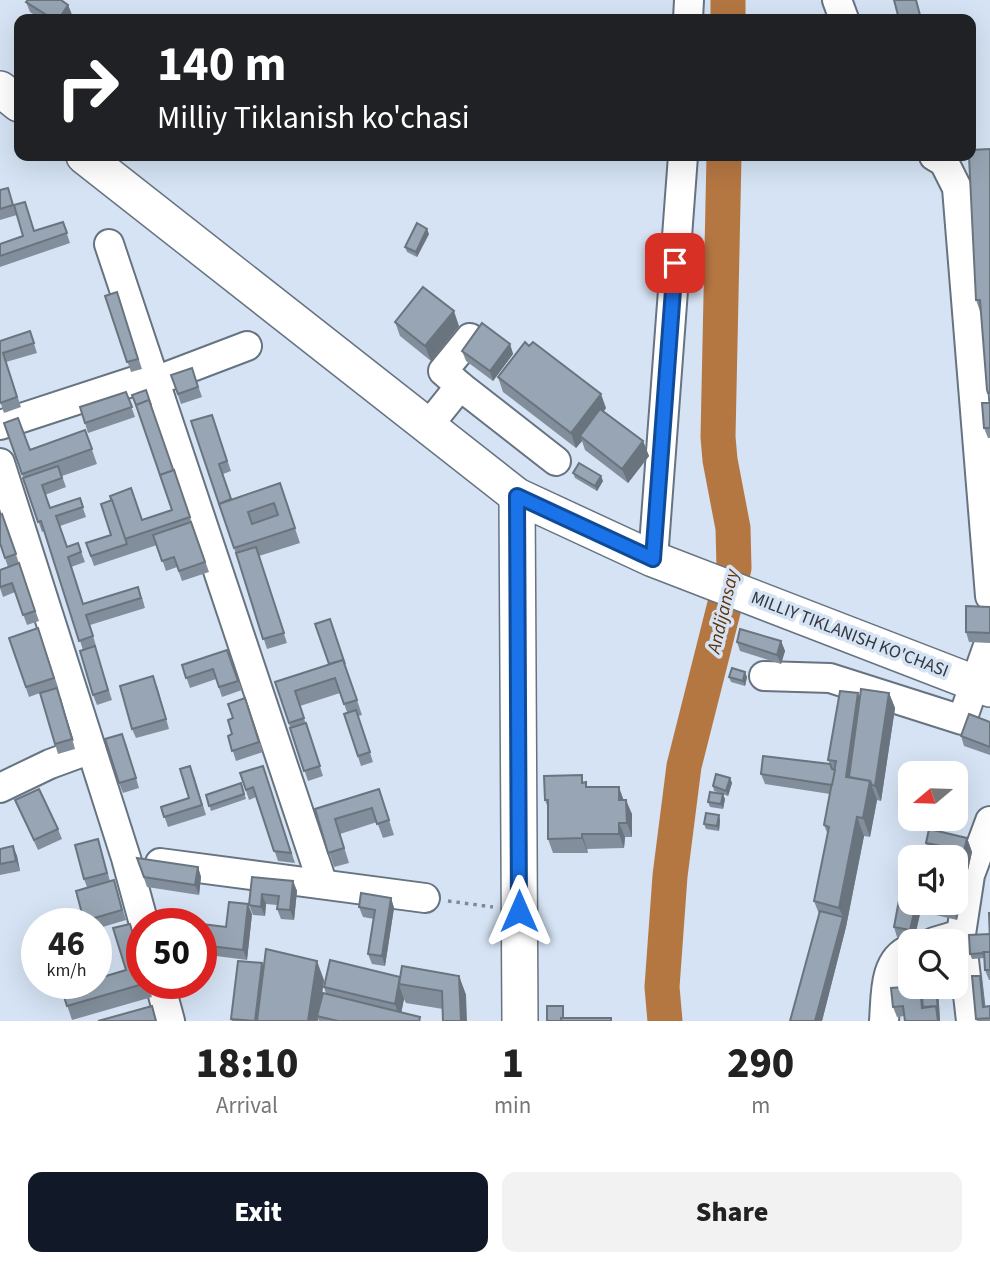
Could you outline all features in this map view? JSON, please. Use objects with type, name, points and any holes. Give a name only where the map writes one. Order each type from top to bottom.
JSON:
[{"type":"main road","points":[[0,89],[14,100]]},
{"type":"main road","name":"MILLIY TIKLANISH KO'CHASI","points":[[90,161],[517,496],[666,564],[982,685]]},
{"type":"main road","points":[[517,496],[520,1021]]},
{"type":"street","points":[[666,564],[683,161]]},
{"type":"street","points":[[940,161],[957,188],[990,596]]},
{"type":"street","points":[[109,244],[322,882]]},
{"type":"street","points":[[470,338],[443,371],[556,461]]},
{"type":"street","points":[[0,425],[154,378],[247,346]]},
{"type":"street","points":[[428,426],[460,386]]},
{"type":"street","points":[[0,463],[140,908]]},
{"type":"street","points":[[764,676],[830,678],[962,720],[982,685],[989,643]]},
{"type":"street","points":[[0,788],[50,764],[91,750]]},
{"type":"street","points":[[962,929],[970,875],[990,821]]},
{"type":"street","points":[[126,858],[322,882],[425,898]]},
{"type":"street","points":[[884,1021],[891,965],[898,957]]},
{"type":"street","points":[[968,995],[971,1021]]},
{"type":"street","points":[[164,999],[170,1021]]},
{"type":"path","points":[[425,898],[519,911]]},
{"type":"building","points":[[61,0],[68,5],[62,14],[45,14],[26,2]]},
{"type":"building","points":[[894,0],[916,0],[920,14],[898,14]]},
{"type":"building","points":[[990,149],[990,393],[987,390],[980,300],[976,300],[969,161],[976,161],[976,150]]},
{"type":"building","points":[[8,188],[13,205],[0,209],[0,190]]},
{"type":"building","points":[[25,202],[34,231],[63,222],[67,233],[0,256],[0,244],[23,236],[14,205]]},
{"type":"building","points":[[417,223],[427,229],[416,252],[405,247]]},
{"type":"building","points":[[423,287],[454,311],[425,346],[395,322]]},
{"type":"building","points":[[117,292],[138,359],[127,362],[105,296]]},
{"type":"building","points":[[482,323],[510,344],[490,371],[462,351]]},
{"type":"building","points":[[30,331],[34,343],[3,353],[17,397],[0,403],[0,341]]},
{"type":"building","points":[[525,342],[529,346],[533,342],[601,394],[571,433],[498,377]]},
{"type":"building","points":[[192,368],[198,387],[178,394],[171,375]]},
{"type":"building","points":[[146,390],[151,405],[149,400],[136,405],[132,395]]},
{"type":"building","points":[[126,392],[132,407],[85,423],[80,407]]},
{"type":"building","points":[[149,400],[173,470],[160,475],[136,405]]},
{"type":"building","points":[[982,403],[990,403],[990,428],[984,428]]},
{"type":"building","points":[[600,409],[643,441],[622,469],[580,436]]},
{"type":"building","points":[[212,415],[227,461],[219,464],[231,499],[219,504],[191,421]]},
{"type":"building","points":[[18,418],[30,450],[85,430],[92,449],[22,474],[4,423]]},
{"type":"building","points":[[579,463],[601,476],[595,486],[573,473]]},
{"type":"building","points":[[58,466],[62,478],[42,485],[50,508],[80,498],[83,507],[56,516],[67,547],[78,543],[81,552],[68,557],[83,604],[138,587],[141,598],[86,615],[93,636],[79,641],[41,521],[38,522],[23,478]]},
{"type":"building","points":[[174,470],[190,517],[125,539],[110,496],[131,488],[142,520],[172,510],[160,475]]},
{"type":"building","points":[[280,483],[295,528],[234,548],[219,504]],"holes":[[[274,503],[278,515],[252,524],[248,512]]]},
{"type":"building","points":[[112,500],[127,544],[91,556],[86,543],[111,535],[101,504]]},
{"type":"building","points":[[2,514],[16,554],[5,558],[0,543]]},
{"type":"building","points":[[191,522],[205,562],[179,571],[174,557],[162,561],[153,535]]},
{"type":"building","points":[[256,547],[284,633],[263,639],[236,553]]},
{"type":"building","points":[[19,563],[35,611],[23,615],[12,583],[0,587],[0,570]]},
{"type":"building","points":[[966,606],[990,607],[990,633],[966,632]]},
{"type":"building","points":[[330,619],[345,664],[343,660],[329,664],[315,624]]},
{"type":"building","points":[[38,628],[54,678],[26,687],[9,638]]},
{"type":"building","points":[[740,629],[781,641],[777,655],[737,642]]},
{"type":"building","points":[[95,646],[108,690],[93,695],[80,651]]},
{"type":"building","points":[[227,650],[238,681],[219,687],[213,669],[186,678],[182,665]]},
{"type":"building","points":[[343,660],[357,700],[344,704],[335,678],[295,691],[304,718],[289,723],[275,682]]},
{"type":"building","points":[[732,668],[745,672],[743,681],[729,677]]},
{"type":"building","points":[[153,676],[166,719],[132,729],[120,686]]},
{"type":"building","points":[[57,688],[72,739],[55,744],[40,693]]},
{"type":"building","points":[[861,689],[889,693],[875,786],[870,781],[849,777]]},
{"type":"building","points":[[840,691],[858,693],[846,777],[870,781],[863,818],[857,817],[839,908],[814,901],[829,827],[824,825],[836,761],[828,760]]},
{"type":"building","points":[[245,698],[259,742],[232,751],[228,736],[232,734],[228,720],[233,718],[228,704]]},
{"type":"building","points":[[356,710],[370,752],[358,756],[344,714]]},
{"type":"building","points":[[969,714],[990,722],[990,747],[961,736]]},
{"type":"building","points":[[306,723],[320,766],[304,771],[290,728]]},
{"type":"building","points":[[122,734],[136,778],[119,783],[105,739]]},
{"type":"building","points":[[763,756],[830,764],[835,770],[832,785],[761,774]]},
{"type":"building","points":[[190,766],[202,805],[164,817],[161,807],[189,798],[180,769]]},
{"type":"building","points":[[263,766],[291,853],[274,851],[253,787],[246,790],[240,773]]},
{"type":"building","points":[[716,774],[730,778],[726,791],[713,786]]},
{"type":"building","points":[[582,775],[582,783],[586,782],[586,787],[619,787],[619,800],[626,800],[627,823],[619,823],[619,834],[582,834],[582,838],[548,839],[548,800],[545,800],[544,776]]},
{"type":"building","points":[[241,783],[244,794],[209,806],[206,795]]},
{"type":"building","points":[[39,789],[58,829],[34,840],[15,800]]},
{"type":"building","points":[[379,789],[389,820],[377,824],[372,808],[335,819],[344,848],[328,853],[315,809]]},
{"type":"building","points":[[710,792],[723,794],[721,804],[708,802]]},
{"type":"building","points":[[706,813],[719,815],[717,826],[704,824]]},
{"type":"building","points":[[929,831],[967,838],[965,845],[926,843]]},
{"type":"building","points":[[98,839],[107,873],[84,879],[75,845]]},
{"type":"building","points":[[13,846],[16,861],[0,864],[0,849]]},
{"type":"building","points":[[137,858],[198,867],[195,885],[144,877]]},
{"type":"building","points":[[252,877],[293,881],[290,910],[277,909],[279,896],[262,894],[261,907],[249,905]]},
{"type":"building","points":[[114,880],[122,910],[112,913],[112,908],[81,908],[76,891]]},
{"type":"building","points":[[361,893],[391,898],[382,956],[368,954],[375,910],[359,907]]},
{"type":"building","points":[[229,902],[248,904],[243,950],[217,947],[217,926],[226,927]]},
{"type":"building","points":[[898,905],[898,915],[913,915],[910,929],[894,927]]},
{"type":"building","points":[[820,911],[843,917],[815,1021],[790,1021]]},
{"type":"building","points":[[126,925],[126,970],[113,928]]},
{"type":"building","points":[[990,934],[990,952],[970,954],[969,935]]},
{"type":"building","points":[[266,949],[317,961],[308,1021],[257,1021]]},
{"type":"building","points":[[984,952],[990,952],[990,970],[985,970]]},
{"type":"building","points":[[330,960],[400,977],[395,1004],[324,987]]},
{"type":"building","points":[[238,961],[262,963],[255,1021],[231,1019]]},
{"type":"building","points":[[402,966],[459,976],[461,1021],[443,1021],[442,991],[399,984]]},
{"type":"building","points":[[126,970],[126,989],[112,993],[112,974]]},
{"type":"building","points":[[972,976],[980,976],[983,1007],[990,1006],[990,1018],[976,1019]]},
{"type":"building","points":[[891,988],[898,988],[898,999],[921,999],[922,1008],[936,1006],[938,1021],[905,1021],[903,1006],[893,1007]]},
{"type":"building","points":[[323,993],[420,1017],[419,1021],[338,1021],[317,1016]]},
{"type":"building","points":[[65,999],[91,999],[67,1006]]},
{"type":"building","points":[[922,999],[937,999],[938,1011],[936,1006],[923,1007]]},
{"type":"building","points":[[152,1006],[156,1021],[98,1021]]},
{"type":"building","points":[[547,1006],[563,1006],[561,1021],[547,1021]]},
{"type":"building","points":[[561,1018],[611,1018],[611,1021],[561,1021]]},
{"type":"waterway","name":"Andijansay","points":[[728,0],[728,14]]},
{"type":"waterway","name":"Andijansay","points":[[665,1021],[662,987],[670,876],[684,766],[734,568],[733,528],[718,437],[724,161]]},
{"type":"route","points":[[519,911],[517,496],[653,559],[675,263]]}]
